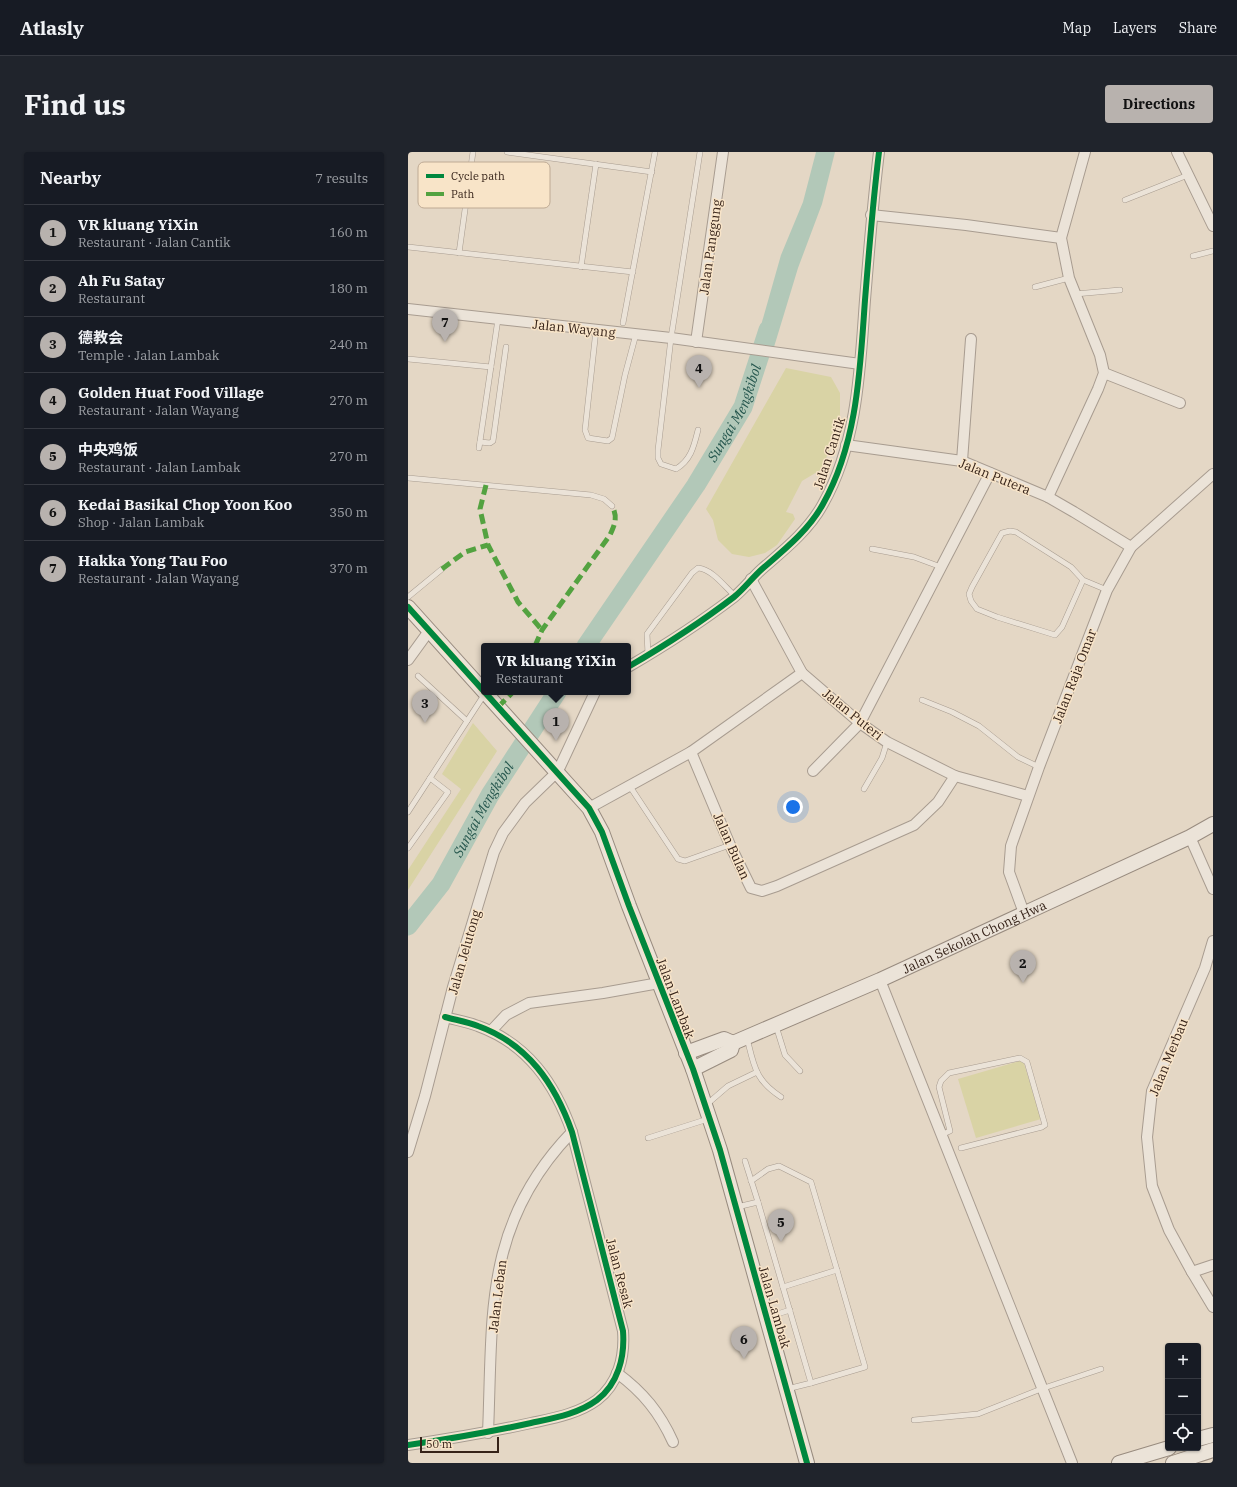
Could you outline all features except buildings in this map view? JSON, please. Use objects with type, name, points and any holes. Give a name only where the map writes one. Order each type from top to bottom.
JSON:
[{"type":"street","name":"Jalan Panggung","points":[[696,342],[723,152]]},
{"type":"street","name":"Jalan Cantik","points":[[631,665],[673,641],[735,596],[751,579],[786,548],[808,525],[823,505],[836,478],[856,404],[871,215],[879,152]]},
{"type":"street","points":[[1048,497],[1104,373],[1100,355],[1069,278],[1061,238],[1085,152]]},
{"type":"street","points":[[1177,152],[1213,226]]},
{"type":"street","points":[[871,215],[966,225],[1061,238]]},
{"type":"street","name":"Jalan Wayang","points":[[408,309],[671,338],[860,364]]},
{"type":"street","points":[[962,461],[970,339]]},
{"type":"street","points":[[1104,373],[1180,403]]},
{"type":"street","name":"Jalan Putera","points":[[846,445],[962,461],[1048,497],[1131,547]]},
{"type":"street","points":[[812,770],[860,723],[990,473]]},
{"type":"street","name":"Jalan Raja Omar","points":[[1024,913],[1009,872],[1011,846],[1028,796],[1107,590],[1131,547],[1213,474]]},
{"type":"street","name":"Jalan Puteri","points":[[751,579],[802,673],[860,723],[887,742],[955,776],[1028,796]]},
{"type":"street","name":"Jalan Lambak","points":[[408,607],[481,690]]},
{"type":"street","points":[[408,660],[429,631]]},
{"type":"street","points":[[589,808],[691,752],[802,673]]},
{"type":"street","name":"Jalan Lambak","points":[[486,695],[558,771],[589,808],[602,832],[628,906],[693,1069],[736,1208],[807,1460]]},
{"type":"street","points":[[558,771],[594,695]]},
{"type":"street","name":"Jalan Bulan","points":[[691,752],[730,845],[751,888],[762,891],[914,825],[938,802],[955,776]]},
{"type":"street","name":"Jalan Jelutong","points":[[408,1152],[425,1096],[445,1017],[494,852],[503,833],[525,803],[558,771]]},
{"type":"street","name":"Jalan Sekolah Chong Hwa","points":[[693,1069],[730,1050],[733,1043],[880,980],[1190,837],[1213,824]]},
{"type":"street","points":[[1190,837],[1213,889]]},
{"type":"street","name":"Jalan Merbau","points":[[1213,941],[1205,968],[1152,1091],[1147,1137],[1152,1186],[1170,1230],[1192,1272],[1213,1307]]},
{"type":"street","points":[[880,980],[1041,1389],[1072,1463]]},
{"type":"street","points":[[491,1031],[506,1015],[529,1003],[603,994],[659,983]]},
{"type":"street","name":"Jalan Resak","points":[[408,1445],[488,1433],[566,1415],[583,1409],[598,1399],[607,1390],[617,1373],[623,1356],[624,1331],[572,1132],[564,1108],[545,1076],[522,1052],[491,1031],[477,1025],[445,1017]]},
{"type":"street","name":"Jalan Sekolah Chong Hwa","points":[[686,1053],[724,1039],[733,1043]]},
{"type":"street","name":"Jalan Leban","points":[[488,1433],[494,1298],[499,1263],[514,1216],[537,1174],[554,1151],[572,1132]]},
{"type":"street","points":[[1192,1272],[1213,1265]]},
{"type":"street","points":[[617,1373],[636,1388],[656,1410],[673,1442]]},
{"type":"street","points":[[1201,1438],[1213,1435]]},
{"type":"street","points":[[1119,1463],[1165,1449]]},
{"type":"street","points":[[1173,1463],[1192,1460],[1213,1450]]},
{"type":"lane","points":[[471,162],[472,152]]},
{"type":"lane","points":[[507,152],[652,172]]},
{"type":"lane","points":[[623,323],[655,152]]},
{"type":"lane","points":[[698,430],[692,453],[685,464],[676,469],[661,464],[658,458],[658,450],[671,338],[700,152]]},
{"type":"lane","points":[[581,267],[596,164]]},
{"type":"lane","points":[[1125,200],[1189,175]]},
{"type":"lane","points":[[459,253],[465,208]]},
{"type":"lane","points":[[408,247],[633,272]]},
{"type":"lane","points":[[1193,256],[1213,251]]},
{"type":"lane","points":[[1034,287],[1069,278]]},
{"type":"lane","points":[[1075,294],[1120,290]]},
{"type":"lane","points":[[479,448],[498,319]]},
{"type":"lane","points":[[596,330],[585,430],[588,438],[608,441],[612,438],[625,375],[636,334]]},
{"type":"lane","points":[[480,442],[490,443],[493,441],[506,347]]},
{"type":"lane","points":[[408,359],[491,367]]},
{"type":"lane","points":[[408,478],[591,495],[604,499],[612,506]]},
{"type":"lane","points":[[1083,580],[1062,627],[1056,635],[997,617],[977,609],[971,602],[969,594],[978,575],[1002,534],[1010,531],[1016,532],[1071,567],[1083,580],[1107,590]]},
{"type":"lane","points":[[872,549],[914,557],[941,567]]},
{"type":"lane","points":[[649,655],[647,634],[692,573],[698,568],[710,573],[735,596]]},
{"type":"lane","points":[[408,597],[442,569]]},
{"type":"lane","points":[[418,676],[467,721]]},
{"type":"lane","points":[[408,812],[484,695]]},
{"type":"lane","points":[[922,700],[952,712],[979,726],[1018,757],[1039,767]]},
{"type":"lane","points":[[864,789],[882,758],[887,742]]},
{"type":"lane","points":[[408,848],[448,792],[430,778]]},
{"type":"lane","points":[[629,785],[678,859],[685,862],[730,845]]},
{"type":"lane","points":[[775,1025],[785,1055],[800,1070]]},
{"type":"lane","points":[[747,1037],[757,1072],[766,1085],[781,1097]]},
{"type":"lane","points":[[941,1135],[950,1131],[939,1087],[941,1081],[949,1074],[1020,1058],[1024,1059],[1027,1062],[1044,1125],[1042,1127],[961,1148]]},
{"type":"lane","points":[[648,1138],[707,1112],[728,1086],[757,1072]]},
{"type":"lane","points":[[745,1161],[811,1383]]},
{"type":"lane","points":[[751,1181],[768,1169],[779,1166],[811,1182],[865,1367],[787,1389]]},
{"type":"lane","points":[[736,1208],[758,1202]]},
{"type":"lane","points":[[783,1287],[837,1270]]},
{"type":"lane","points":[[766,1317],[790,1310]]},
{"type":"lane","points":[[914,1420],[978,1414],[1041,1389],[1101,1368]]},
{"type":"shaded area","name":"Sungai Mengkibol","points":[[816,152],[835,152],[822,204],[798,268],[774,347],[756,343],[781,255],[803,202]]},
{"type":"shaded area","points":[[786,368],[831,377],[840,393],[840,421],[822,469],[802,481],[786,512],[793,514],[795,519],[777,545],[765,553],[749,557],[732,554],[718,540],[713,520],[706,509]]},
{"type":"shaded area","points":[[473,723],[497,751],[408,890],[408,870],[461,789],[442,774]]},
{"type":"shaded area","points":[[1023,1060],[1041,1119],[976,1138],[958,1079]]},
{"type":"waterway","name":"Sungai Mengkibol","points":[[588,643],[696,485],[743,407],[768,330]]},
{"type":"waterway","name":"Sungai Mengkibol","points":[[408,926],[441,884],[490,795],[555,695]]},
{"type":"marked path","points":[[486,485],[480,509],[488,545],[518,602],[542,630]]},
{"type":"marked path","points":[[536,643],[542,630],[610,535],[615,520],[615,514],[612,506]]},
{"type":"marked path","points":[[442,569],[465,552],[488,545]]},
{"type":"marked path","points":[[498,707],[510,695]]},
{"type":"cycle path","points":[[631,665],[695,625],[738,594],[758,572],[796,539],[811,522],[823,504],[835,480],[844,456],[859,378],[879,152]]},
{"type":"cycle path","points":[[408,607],[481,688]]},
{"type":"cycle path","points":[[487,695],[589,808],[602,832],[629,906],[693,1069],[720,1150],[807,1463]]},
{"type":"cycle path","points":[[408,1445],[516,1426],[557,1417],[582,1409],[597,1400],[610,1386],[619,1369],[623,1350],[623,1331],[572,1132],[557,1098],[548,1082],[537,1068],[511,1043],[478,1026],[445,1017]]},
{"type":"place","name":"Hakka Yong Tau Foo","points":[[445,342]]},
{"type":"place","name":"Golden Huat Food Village","points":[[699,388]]},
{"type":"place","name":"德教会","points":[[425,723]]},
{"type":"place","name":"VR kluang YiXin","points":[[556,741]]},
{"type":"place","name":"Ah Fu Satay","points":[[1023,983]]},
{"type":"place","name":"中央鸡饭","points":[[781,1242]]},
{"type":"place","name":"Kedai Basikal Chop Yoon Koo","points":[[744,1359]]}]
